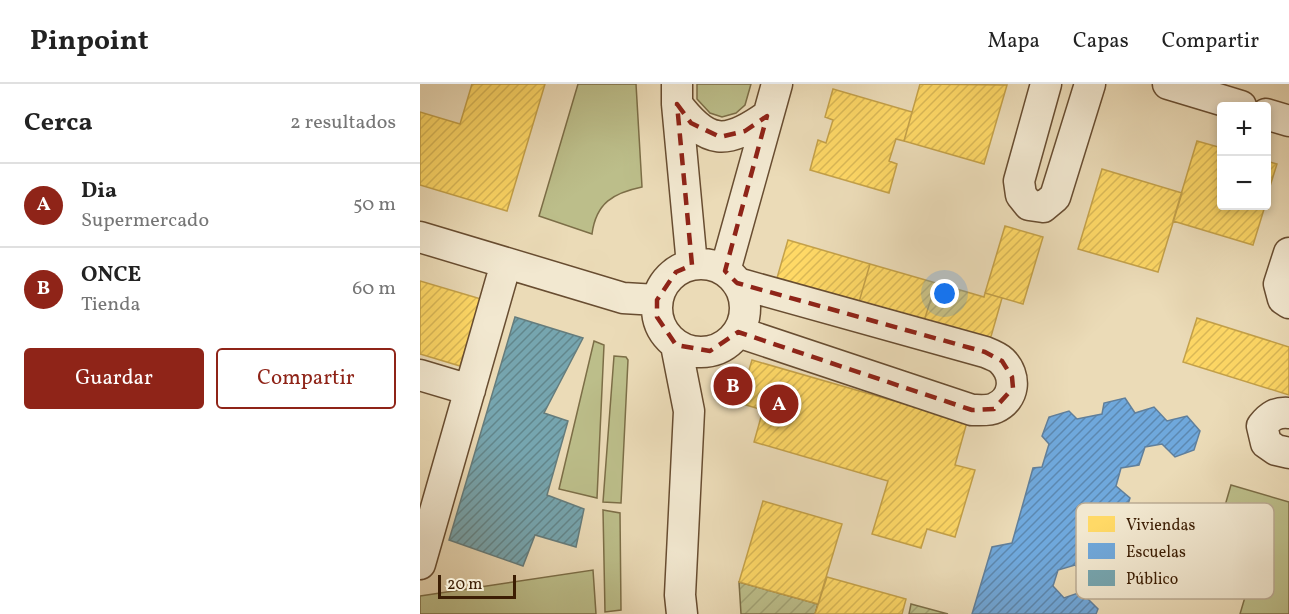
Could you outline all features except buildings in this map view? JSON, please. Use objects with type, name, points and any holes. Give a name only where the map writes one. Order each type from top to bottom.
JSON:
[{"type":"street","points":[[738,332],[972,410],[994,409],[1006,400],[1013,388],[1012,377],[1002,361],[985,352],[731,277],[709,265],[692,265],[676,272],[664,285],[657,300],[657,317],[664,333],[676,345],[693,352],[710,351],[726,345],[738,332],[744,316],[744,299],[731,277],[767,116],[777,84]]},
{"type":"street","points":[[1046,84],[1019,181],[1021,195],[1029,205],[1043,207],[1055,197],[1090,84]]},
{"type":"street","points":[[1168,84],[1228,102]]},
{"type":"street","points":[[677,94],[691,123],[705,133],[720,137],[745,131],[767,116]]},
{"type":"street","points":[[677,94],[692,265]]},
{"type":"street","points":[[1271,116],[1289,121]]},
{"type":"street","points":[[420,237],[623,298],[657,300]]},
{"type":"street","points":[[1289,253],[1280,284],[1283,299],[1289,303]]},
{"type":"street","points":[[420,564],[506,263]]},
{"type":"street","points":[[676,345],[689,411],[680,595],[682,614]]},
{"type":"street","points":[[689,411],[710,351]]},
{"type":"street","points":[[420,375],[470,390]]},
{"type":"street","points":[[1289,413],[1281,412],[1269,416],[1263,426],[1266,442],[1276,450],[1289,453]]},
{"type":"highlighted area","points":[[677,104],[691,123],[720,137],[745,131],[767,116],[725,271],[737,283],[985,352],[1002,361],[1012,377],[1013,388],[994,409],[972,410],[738,332],[710,351],[676,345],[657,317],[657,300],[676,272],[692,265]]},
{"type":"green space","points":[[578,84],[636,84],[642,187],[614,196],[608,201],[597,214],[592,234],[539,216]]},
{"type":"green space","points":[[697,84],[751,84],[745,105],[736,113],[722,117],[710,113],[697,99]]},
{"type":"green space","points":[[594,341],[604,345],[597,498],[559,489]]},
{"type":"green space","points":[[614,356],[626,357],[628,360],[621,503],[603,502]]},
{"type":"green space","points":[[1231,485],[1289,502],[1289,614],[1240,614],[1244,599],[1274,599],[1274,503],[1226,503]]},
{"type":"green space","points":[[603,510],[620,513],[621,610],[605,612]]},
{"type":"green space","points":[[593,570],[596,614],[420,614],[420,596]]},
{"type":"green space","points":[[739,582],[818,604],[815,614],[741,614]]},
{"type":"green space","points":[[911,604],[948,614],[909,614]]},
{"type":"place","name":"ONCE","points":[[733,386]]},
{"type":"place","name":"Dia","points":[[779,404]]}]
